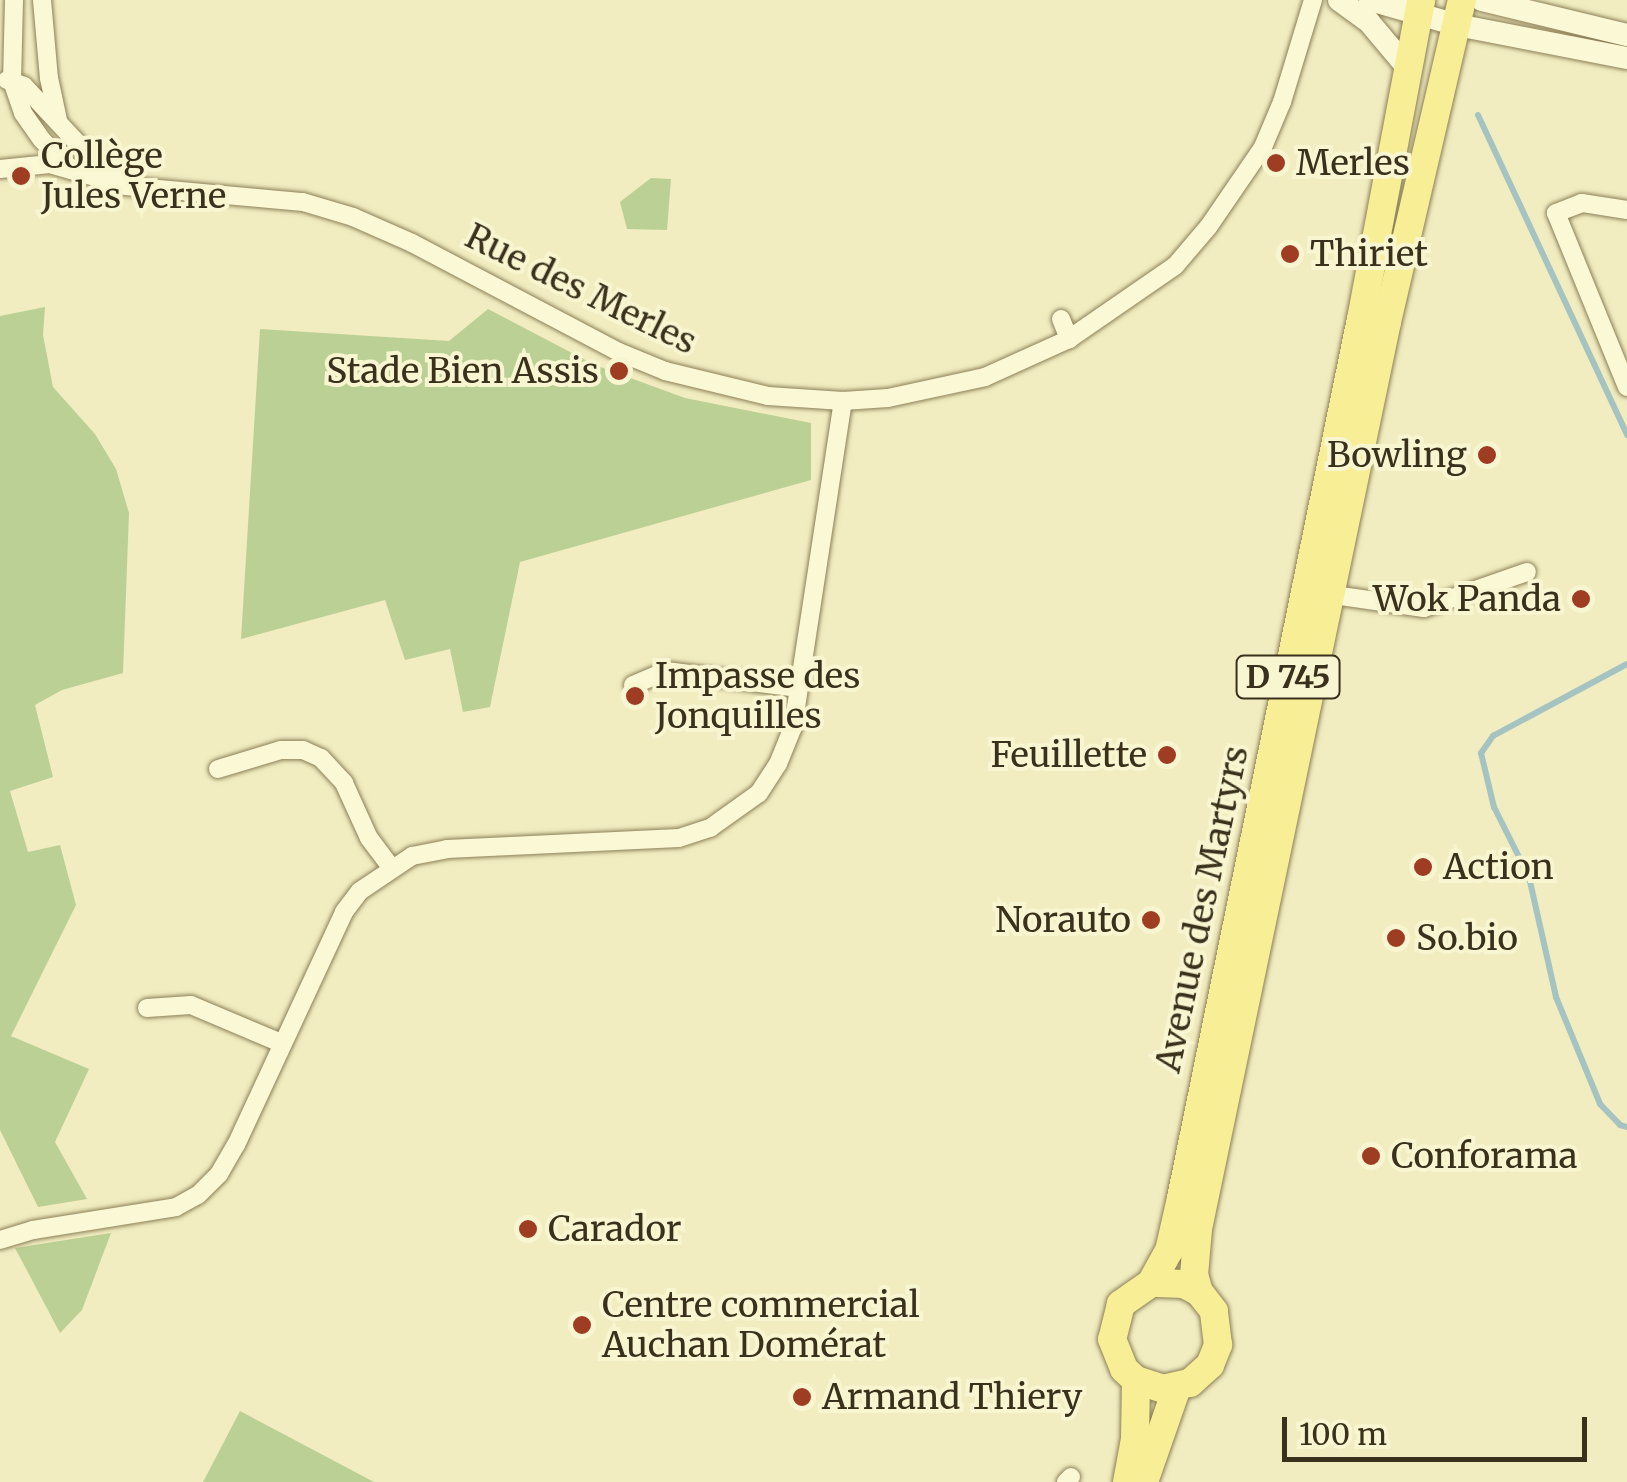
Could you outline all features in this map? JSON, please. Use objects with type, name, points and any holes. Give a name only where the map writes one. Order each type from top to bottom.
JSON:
[{"type":"main road","points":[[1339,0],[1369,22],[1406,66]]},
{"type":"main road","points":[[1370,0],[1459,12],[1627,58]]},
{"type":"main road","points":[[1482,0],[1627,36]]},
{"type":"main road","name":"Avenue des Martyrs","points":[[1199,1292],[1194,1275],[1198,1229],[1320,593],[1361,319],[1419,8]]},
{"type":"main road","name":"Avenue des Martyrs","points":[[1151,1283],[1162,1268],[1173,1234],[1459,12]]},
{"type":"main road","points":[[1168,1281],[1199,1292],[1214,1311],[1218,1345],[1201,1375],[1178,1387],[1149,1386],[1136,1380],[1116,1355],[1114,1321],[1130,1295],[1151,1283],[1168,1281]]},
{"type":"main road","points":[[1126,1482],[1135,1439],[1136,1380]]},
{"type":"main road","points":[[1144,1482],[1178,1387]]},
{"type":"street","points":[[0,23],[10,0]]},
{"type":"street","points":[[10,0],[6,80],[42,140],[70,168]]},
{"type":"street","points":[[32,164],[42,140],[60,126],[48,78],[42,0]]},
{"type":"street","name":"Rue des Merles","points":[[0,169],[32,164],[70,168],[102,181],[140,188],[263,196],[353,217],[664,371],[768,396],[843,401],[888,398],[985,378],[1069,339],[1174,266],[1209,226],[1263,147],[1282,102],[1313,0]]},
{"type":"street","points":[[1304,28],[1339,0]]},
{"type":"street","name":"Rue des Merles","points":[[6,80],[24,86],[96,163],[140,188]]},
{"type":"street","points":[[1627,210],[1582,203],[1556,213],[1627,386]]},
{"type":"street","points":[[1061,318],[1069,339]]},
{"type":"street","points":[[0,1240],[33,1230],[176,1207],[198,1195],[219,1174],[236,1145],[344,912],[360,891],[412,856],[446,850],[679,838],[710,828],[759,792],[778,764],[793,727],[843,401]]},
{"type":"street","points":[[1320,593],[1424,608],[1526,572]]},
{"type":"street","points":[[633,684],[666,671],[799,688]]},
{"type":"street","points":[[218,769],[281,750],[302,750],[321,758],[344,783],[369,838],[392,868]]},
{"type":"street","points":[[147,1008],[191,1005],[281,1043]]},
{"type":"green space","points":[[651,178],[671,179],[667,230],[627,229],[620,202]]},
{"type":"green space","points":[[45,307],[43,335],[53,387],[95,434],[116,469],[129,513],[123,673],[62,690],[35,705],[53,777],[10,791],[28,852],[60,845],[76,905],[11,1036],[89,1069],[55,1142],[87,1199],[38,1207],[0,1130],[0,316]]},
{"type":"green space","points":[[488,309],[595,365],[685,398],[811,423],[811,480],[520,562],[490,707],[463,712],[450,649],[405,660],[385,600],[241,639],[260,329],[449,341]]},
{"type":"green space","points":[[111,1233],[82,1310],[60,1333],[15,1248]]},
{"type":"green space","points":[[240,1411],[374,1482],[203,1482]]},
{"type":"waterway","points":[[1478,115],[1627,435]]},
{"type":"waterway","points":[[1627,664],[1493,736],[1481,753],[1494,807],[1529,877],[1556,997],[1600,1104],[1620,1125],[1627,1127]]},
{"type":"place","name":"Merles","points":[[1276,163]]},
{"type":"place","name":"Collège Jules Verne","points":[[21,176]]},
{"type":"place","name":"Thiriet","points":[[1290,254]]},
{"type":"place","name":"Stade Bien Assis","points":[[619,371]]},
{"type":"place","name":"Bowling","points":[[1487,455]]},
{"type":"place","name":"Wok Panda","points":[[1581,599]]},
{"type":"place","name":"Impasse des Jonquilles","points":[[635,696]]},
{"type":"place","name":"Feuillette","points":[[1167,755]]},
{"type":"place","name":"Action","points":[[1423,867]]},
{"type":"place","name":"Norauto","points":[[1151,920]]},
{"type":"place","name":"So.bio","points":[[1396,938]]},
{"type":"place","name":"Conforama","points":[[1371,1156]]},
{"type":"place","name":"Carador","points":[[528,1229]]},
{"type":"place","name":"Centre commercial Auchan Domérat","points":[[582,1325]]},
{"type":"place","name":"Armand Thiery","points":[[802,1397]]}]
